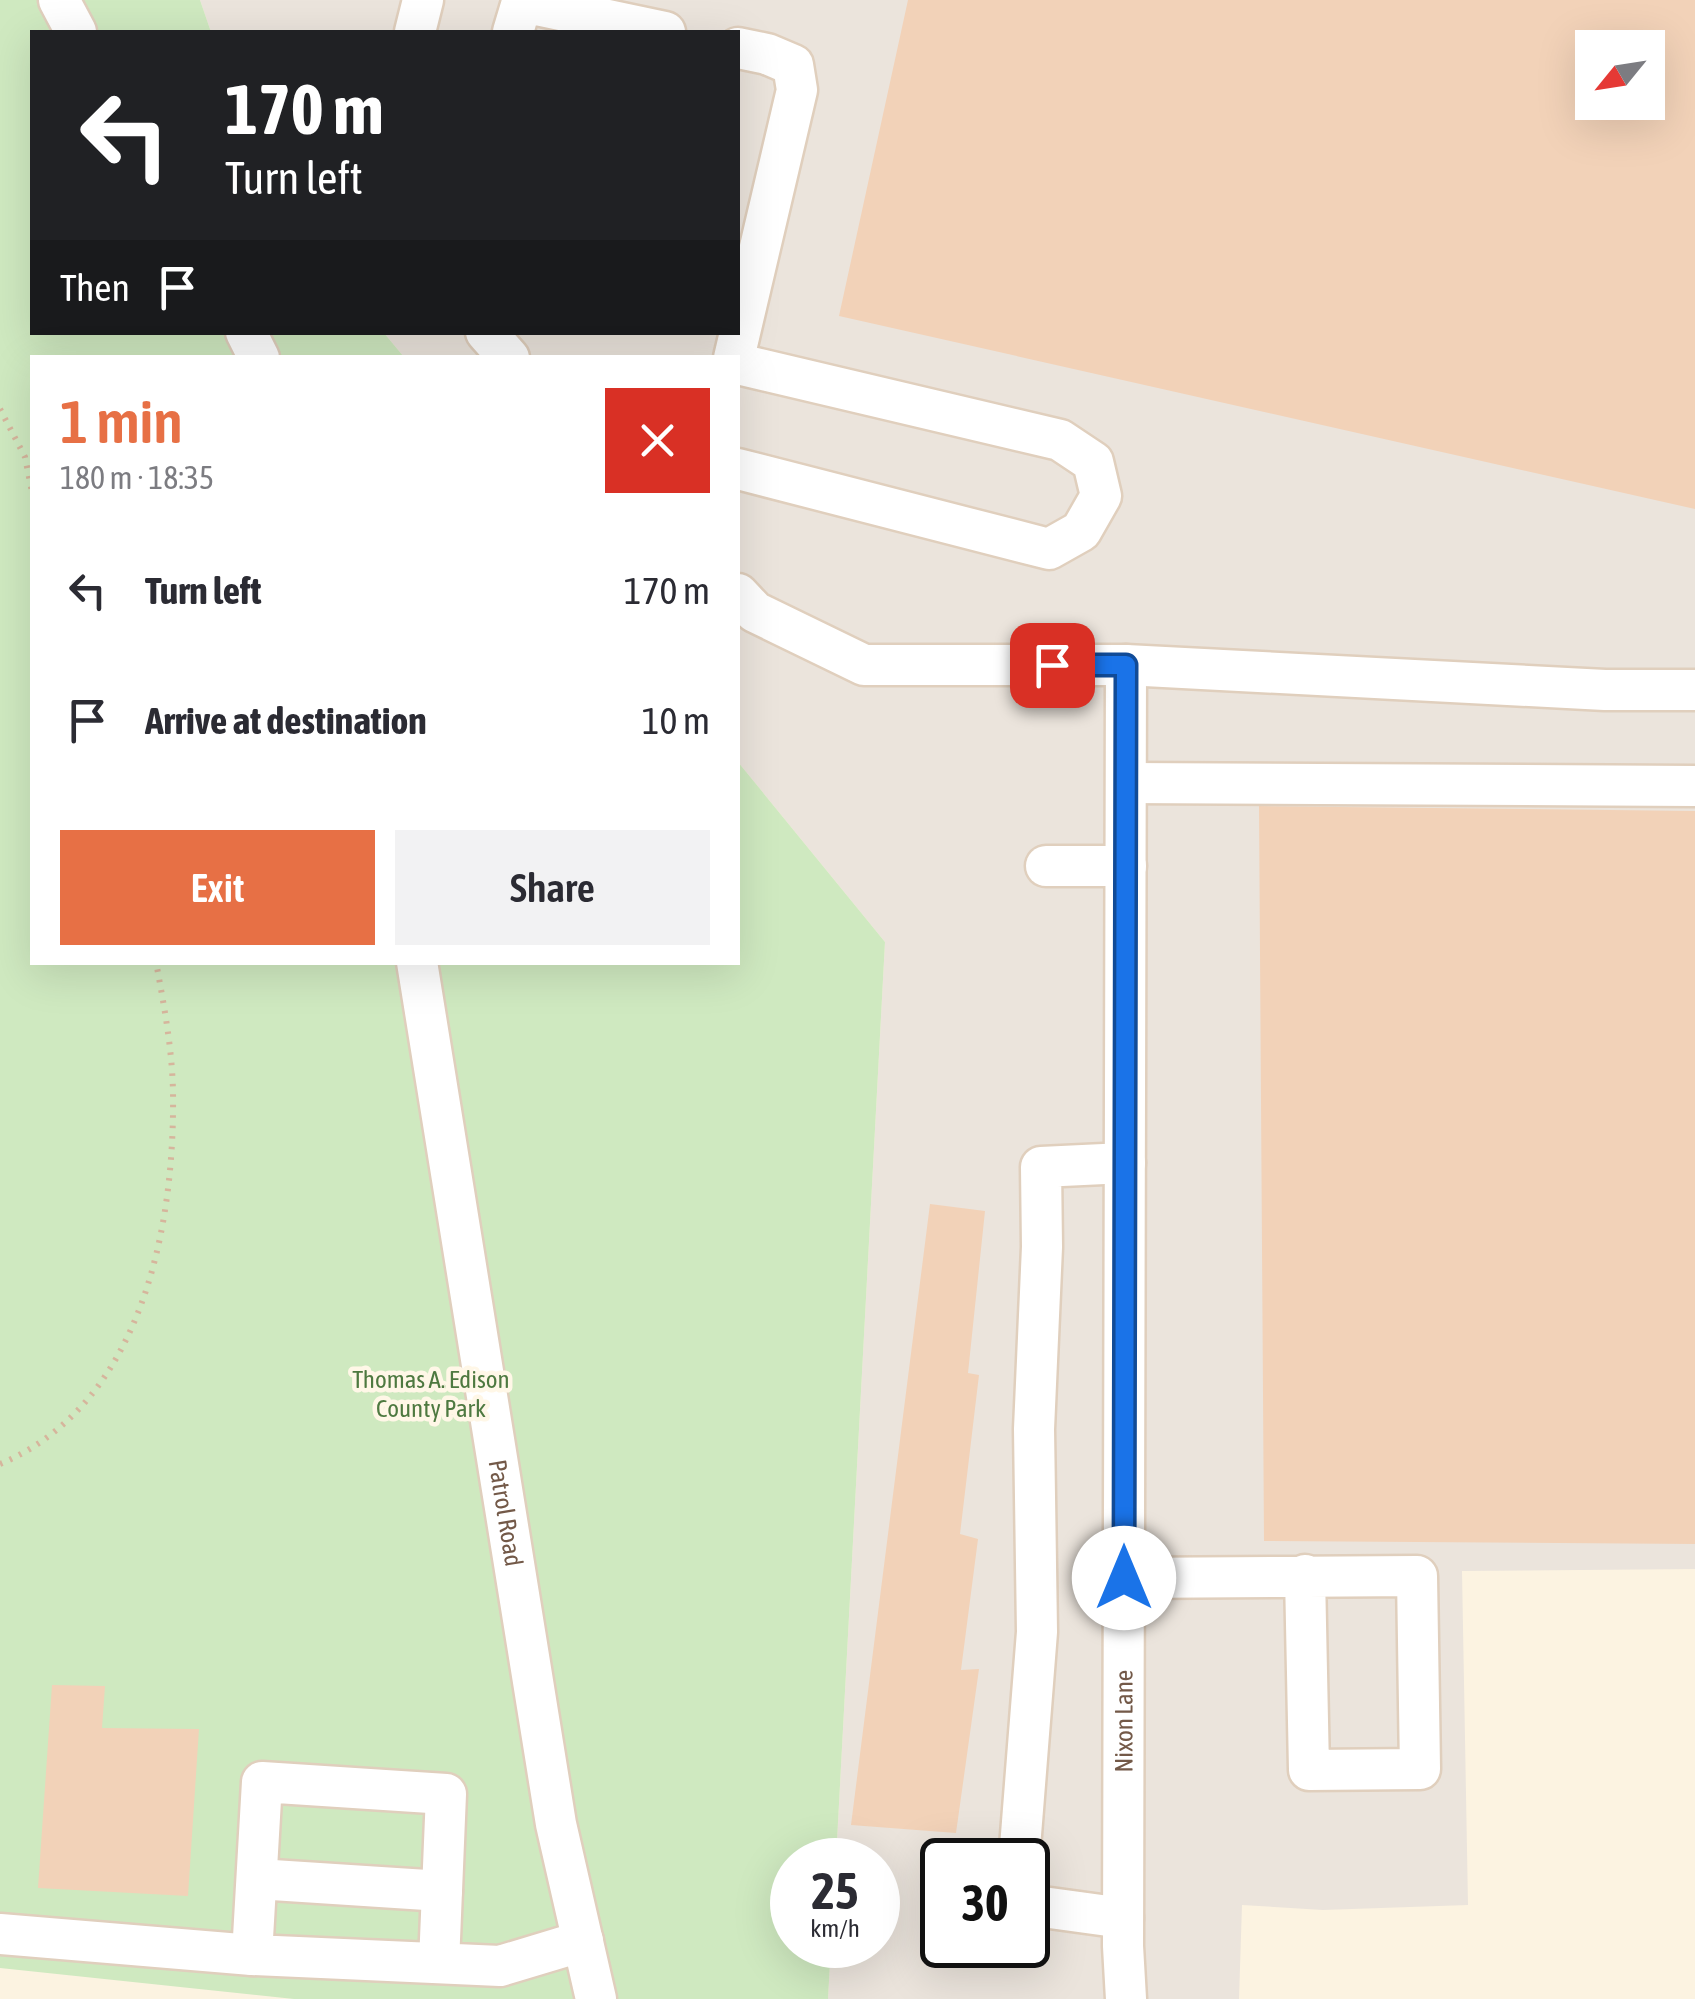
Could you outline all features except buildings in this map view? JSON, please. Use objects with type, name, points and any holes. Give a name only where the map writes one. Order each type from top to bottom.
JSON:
[{"type":"street","points":[[59,0],[75,30]]},
{"type":"street","points":[[416,30],[423,0]]},
{"type":"street","points":[[514,30],[522,2],[655,30]]},
{"type":"street","points":[[740,48],[793,65],[796,90],[740,310]]},
{"type":"street","points":[[489,335],[506,355]]},
{"type":"street","points":[[730,349],[1060,440],[1093,462],[1100,496],[1081,531],[1049,548],[740,470]]},
{"type":"street","points":[[740,596],[755,612],[864,664],[1126,665],[1605,690],[1695,690]]},
{"type":"street","name":"Nixon Lane","points":[[1126,665],[1126,1999]]},
{"type":"street","points":[[1127,782],[1695,786]]},
{"type":"street","points":[[1046,866],[1126,866]]},
{"type":"street","name":"Patrol Road","points":[[416,965],[556,1824],[596,1999]]},
{"type":"street","points":[[1021,1838],[1037,1632],[1034,1429],[1042,1247],[1041,1167],[1125,1163]]},
{"type":"street","points":[[1124,1578],[1304,1576],[1417,1576],[1420,1770],[1309,1770],[1304,1576]]},
{"type":"street","points":[[252,1955],[262,1782],[446,1794],[439,1963]]},
{"type":"street","points":[[256,1880],[442,1891]]},
{"type":"street","points":[[1050,1908],[1123,1918]]},
{"type":"street","points":[[0,1934],[252,1955],[500,1966],[583,1941]]},
{"type":"path","points":[[0,409],[25,457],[30,482]]},
{"type":"path","points":[[0,1464],[48,1439],[78,1414],[123,1346],[147,1292],[158,1250],[169,1165],[173,1090],[157,965]]},
{"type":"shaded area","points":[[200,0],[1695,0],[1695,1569],[1462,1571],[1468,1905],[1323,1910],[1242,1905],[1239,1999],[828,1999],[830,1968],[900,1968],[900,1838],[837,1838],[885,942],[740,764],[740,355],[402,355],[386,335],[740,335],[740,30],[210,30]]},
{"type":"green space","name":"Thomas A. Edison County Park","points":[[0,0],[200,0],[210,30],[30,30],[30,335],[386,335],[402,355],[30,355],[30,965],[740,965],[740,764],[885,942],[837,1838],[770,1838],[770,1968],[830,1968],[828,1999],[294,1999],[0,1968]]},
{"type":"route","points":[[1052,665],[1126,665],[1124,1578]]}]
